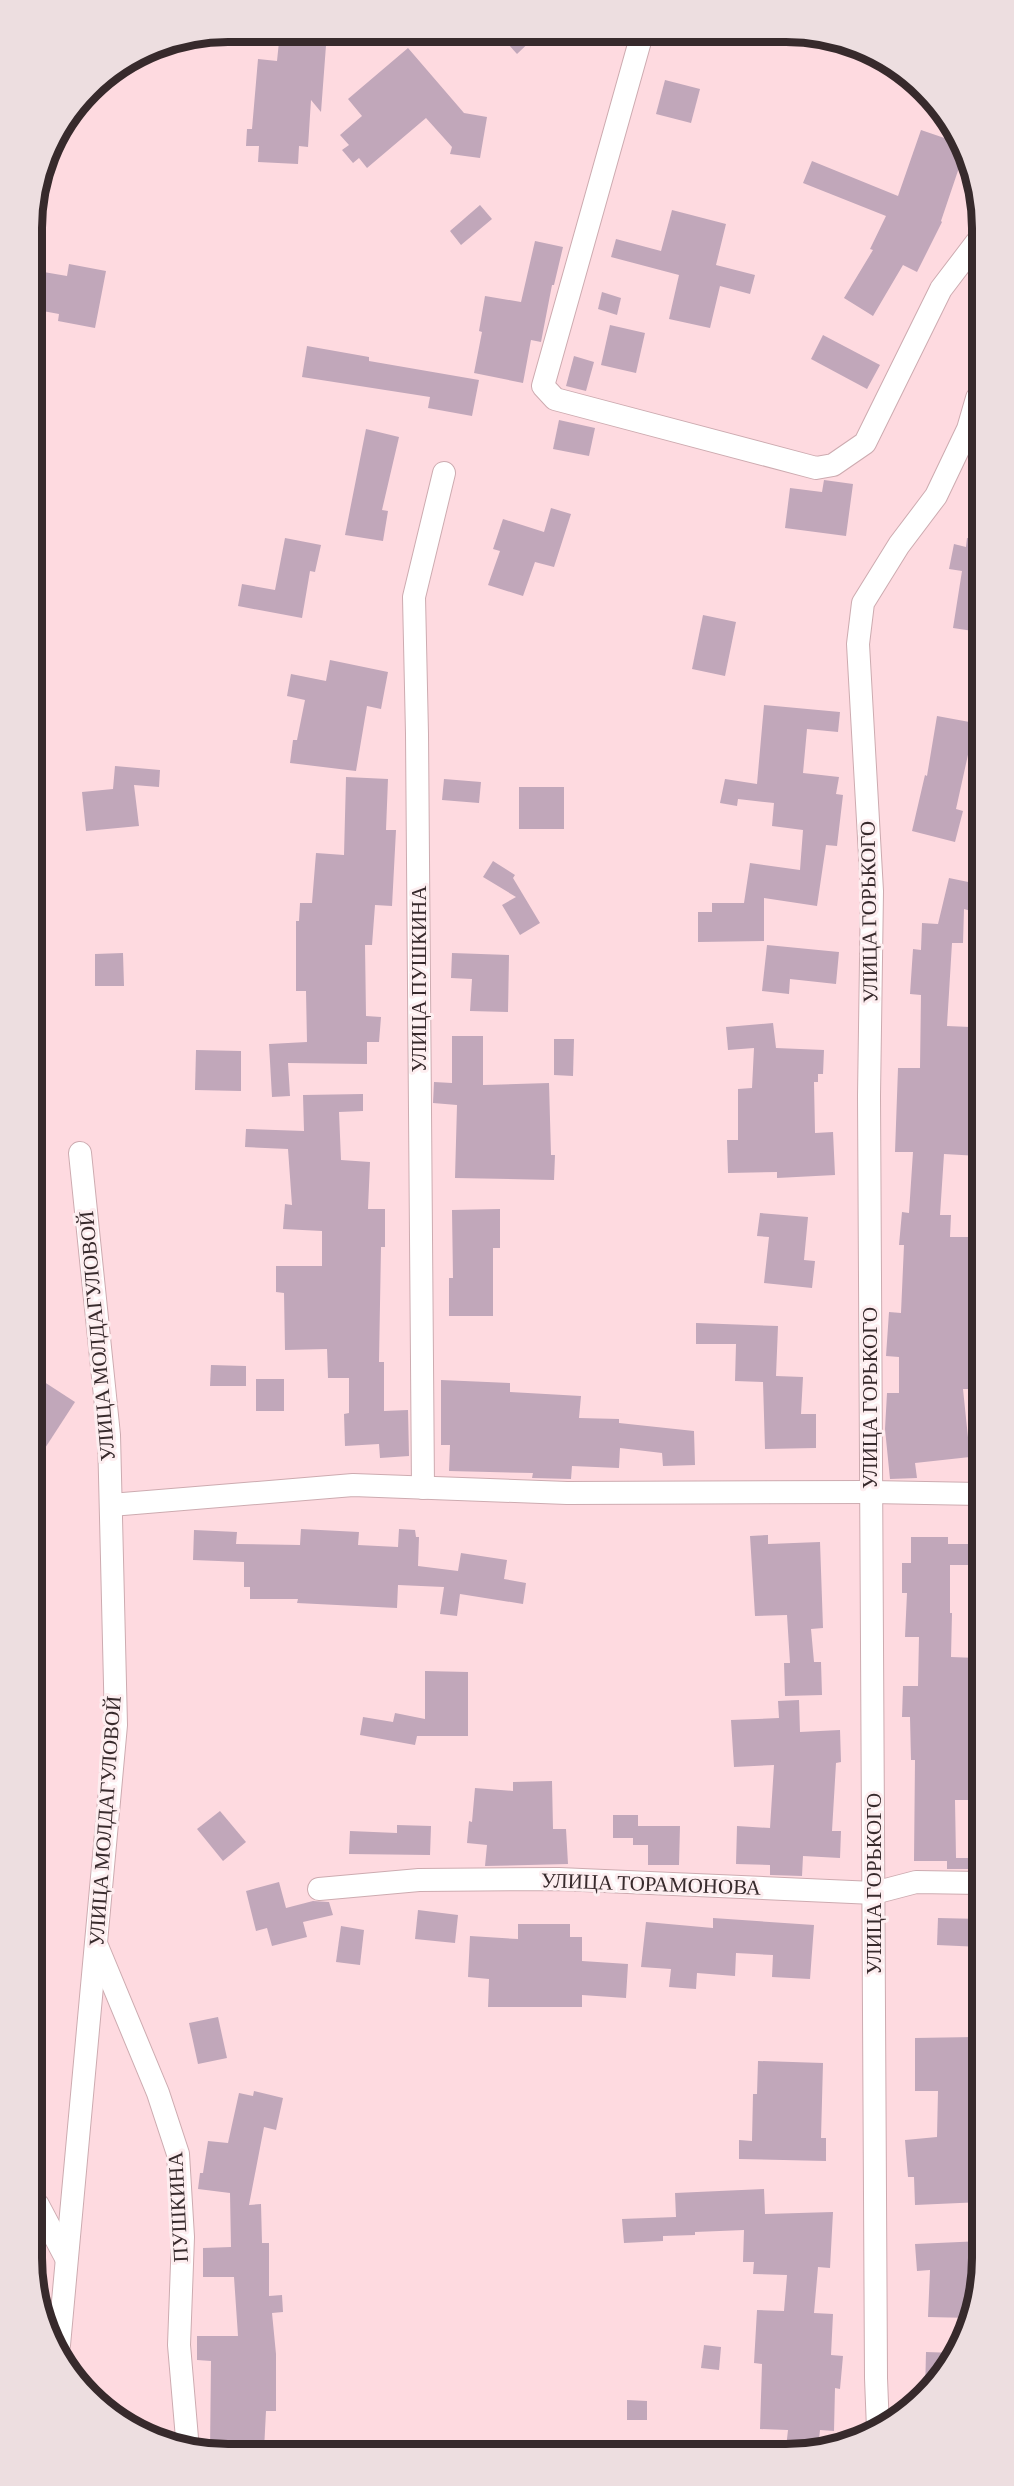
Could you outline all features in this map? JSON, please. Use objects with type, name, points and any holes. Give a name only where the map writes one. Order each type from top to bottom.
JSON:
[{"type":"street","points":[[640,42],[543,386],[555,399],[816,468],[833,465],[865,443],[942,289],[972,248]]},
{"type":"street","name":"УЛИЦА ГОРЬКОГО","points":[[878,2419],[869,1096],[872,891],[858,644],[863,603],[899,545],[936,496],[968,429],[972,414]]},
{"type":"street","name":"УЛИЦА ПУШКИНА","points":[[423,1488],[414,597],[444,473]]},
{"type":"street","name":"УЛИЦА МОЛДАГУЛОВОЙ","points":[[60,2336],[116,1725],[109,1435],[80,1153]]},
{"type":"street","points":[[111,1505],[353,1485],[567,1493],[972,1494]]},
{"type":"street","name":"УЛИЦА ТОРАМОНОВА","points":[[319,1889],[419,1880],[559,1879],[874,1893],[916,1882],[972,1883]]},
{"type":"street","name":"ПУШКИНА","points":[[96,1943],[158,2093],[178,2154],[183,2236],[179,2345],[187,2439]]},
{"type":"street","points":[[42,2213],[66,2259]]},
{"type":"building","points":[[279,42],[326,42],[321,112],[311,100],[308,147],[299,146],[298,164],[258,162],[259,146],[246,146],[247,129],[252,129],[258,59],[277,61]]},
{"type":"building","points":[[506,42],[530,42],[517,54]]},
{"type":"building","points":[[408,48],[464,113],[487,117],[480,158],[450,154],[452,147],[426,118],[367,168],[359,158],[353,163],[342,150],[349,145],[340,135],[362,116],[348,99]]},
{"type":"building","points":[[665,80],[700,89],[691,123],[656,114]]},
{"type":"building","points":[[921,130],[949,140],[960,164],[942,222],[917,272],[903,265],[873,316],[844,298],[873,250],[870,249],[886,216],[803,183],[812,161],[898,196]]},
{"type":"building","points":[[480,205],[492,219],[461,245],[450,231]]},
{"type":"building","points":[[672,210],[726,224],[716,265],[755,275],[750,294],[720,286],[710,328],[669,319],[679,275],[611,257],[616,239],[661,251]]},
{"type":"building","points":[[535,241],[563,247],[554,285],[552,285],[541,342],[531,340],[523,383],[474,373],[482,332],[479,331],[485,296],[521,302]]},
{"type":"building","points":[[69,264],[106,271],[95,328],[58,321],[59,314],[42,311],[42,272],[67,276]]},
{"type":"building","points":[[602,292],[621,298],[617,315],[598,309]]},
{"type":"building","points":[[610,325],[645,333],[636,373],[601,365]]},
{"type":"building","points":[[823,335],[880,365],[867,389],[811,359]]},
{"type":"building","points":[[307,346],[369,357],[369,361],[479,380],[472,416],[428,408],[430,397],[302,377]]},
{"type":"building","points":[[574,356],[594,362],[586,391],[566,386]]},
{"type":"building","points":[[559,420],[595,428],[589,456],[553,449]]},
{"type":"building","points":[[366,429],[399,437],[382,510],[388,511],[383,541],[345,535]]},
{"type":"building","points":[[824,480],[853,484],[846,536],[785,528],[790,488],[822,492]]},
{"type":"building","points":[[551,508],[571,514],[554,567],[535,562],[523,596],[488,585],[500,551],[493,549],[503,519],[544,532]]},
{"type":"building","points":[[285,538],[321,545],[315,572],[310,571],[302,618],[238,606],[242,584],[275,590]]},
{"type":"building","points":[[967,538],[972,538],[972,631],[953,628],[962,571],[949,569],[954,544],[966,547]]},
{"type":"building","points":[[703,615],[736,622],[725,676],[692,669]]},
{"type":"building","points":[[330,660],[388,672],[381,709],[367,706],[356,771],[290,763],[293,740],[297,740],[305,700],[287,696],[291,674],[326,681]]},
{"type":"building","points":[[764,705],[840,712],[838,732],[807,729],[803,773],[839,777],[836,794],[843,795],[837,846],[826,845],[817,906],[764,898],[764,941],[698,942],[698,912],[712,912],[712,903],[744,903],[750,863],[800,870],[803,830],[772,826],[774,803],[738,799],[737,806],[720,803],[725,779],[757,784]]},
{"type":"building","points":[[937,716],[972,722],[972,737],[956,809],[963,811],[955,842],[912,831],[925,775],[927,776]]},
{"type":"building","points":[[115,766],[160,770],[159,787],[134,785],[139,826],[86,831],[82,792],[113,789]]},
{"type":"building","points":[[346,777],[388,779],[386,830],[396,830],[392,906],[375,905],[372,945],[365,945],[366,1016],[381,1017],[379,1042],[367,1042],[367,1064],[288,1063],[290,1096],[272,1097],[269,1044],[307,1042],[306,991],[296,991],[296,921],[299,921],[300,903],[312,903],[316,853],[344,855]]},
{"type":"building","points":[[444,779],[481,782],[479,803],[442,800]]},
{"type":"building","points":[[519,787],[564,787],[564,829],[519,829]]},
{"type":"building","points":[[493,861],[515,875],[513,878],[540,923],[520,935],[502,905],[516,897],[483,877]]},
{"type":"building","points":[[949,878],[972,883],[972,911],[964,909],[963,943],[952,943],[947,1026],[970,1027],[972,1156],[944,1154],[940,1215],[951,1215],[950,1237],[972,1237],[972,1389],[963,1389],[970,1457],[915,1463],[917,1478],[890,1479],[885,1429],[887,1393],[899,1393],[899,1357],[886,1356],[889,1312],[901,1313],[904,1245],[899,1245],[902,1212],[909,1213],[913,1152],[895,1152],[898,1068],[920,1068],[921,995],[910,994],[913,949],[921,950],[922,923],[938,924]]},
{"type":"building","points":[[767,945],[839,952],[836,984],[790,979],[789,994],[762,991]]},
{"type":"building","points":[[123,953],[124,986],[95,986],[95,954]]},
{"type":"building","points":[[452,953],[509,955],[508,1012],[470,1011],[472,979],[451,978]]},
{"type":"building","points":[[773,1023],[776,1048],[824,1050],[823,1074],[818,1074],[818,1082],[814,1082],[815,1133],[833,1132],[835,1175],[777,1178],[777,1172],[728,1173],[727,1140],[738,1140],[738,1089],[752,1088],[754,1048],[728,1050],[726,1027]]},
{"type":"building","points":[[452,1036],[483,1036],[483,1085],[549,1083],[551,1155],[555,1155],[554,1180],[455,1178],[457,1105],[433,1103],[434,1082],[452,1083]]},
{"type":"building","points":[[554,1039],[574,1039],[573,1076],[554,1075]]},
{"type":"building","points":[[196,1050],[241,1051],[241,1091],[195,1090]]},
{"type":"building","points":[[363,1094],[363,1111],[339,1112],[341,1160],[370,1162],[368,1209],[385,1209],[385,1247],[381,1247],[379,1362],[384,1362],[384,1411],[408,1410],[409,1456],[380,1458],[379,1444],[345,1446],[344,1414],[349,1413],[349,1378],[328,1378],[327,1349],[285,1350],[284,1293],[276,1292],[276,1266],[322,1266],[322,1231],[283,1229],[285,1204],[292,1205],[288,1149],[245,1147],[246,1129],[304,1131],[303,1095]]},
{"type":"building","points":[[500,1209],[500,1248],[493,1248],[493,1316],[449,1316],[449,1278],[453,1278],[452,1210]]},
{"type":"building","points":[[760,1213],[808,1217],[804,1260],[815,1261],[812,1288],[764,1283],[769,1237],[757,1236]]},
{"type":"building","points":[[696,1323],[778,1326],[776,1376],[803,1377],[801,1414],[816,1414],[816,1448],[765,1449],[763,1382],[735,1381],[736,1344],[696,1344]]},
{"type":"building","points":[[211,1365],[246,1366],[246,1386],[210,1386]]},
{"type":"building","points":[[256,1379],[284,1379],[284,1411],[256,1411]]},
{"type":"building","points":[[441,1380],[510,1383],[510,1392],[581,1396],[579,1418],[619,1419],[619,1423],[694,1431],[695,1465],[663,1466],[662,1453],[620,1448],[619,1468],[572,1466],[571,1479],[532,1478],[533,1473],[449,1471],[450,1445],[441,1445]]},
{"type":"building","points":[[42,1381],[75,1402],[42,1453]]},
{"type":"building","points":[[301,1529],[359,1532],[358,1545],[398,1547],[399,1529],[415,1530],[416,1537],[419,1537],[418,1566],[458,1571],[461,1553],[507,1560],[504,1579],[526,1583],[523,1604],[460,1594],[457,1616],[440,1614],[444,1587],[398,1585],[397,1608],[297,1603],[298,1599],[250,1599],[250,1587],[244,1587],[244,1562],[193,1560],[194,1530],[237,1532],[236,1544],[300,1545]]},
{"type":"building","points":[[768,1535],[768,1544],[820,1542],[823,1628],[811,1629],[814,1662],[821,1662],[822,1695],[785,1696],[784,1663],[790,1663],[787,1615],[755,1616],[750,1536]]},
{"type":"building","points":[[911,1537],[948,1537],[948,1544],[972,1544],[972,1565],[950,1565],[950,1613],[952,1613],[951,1657],[972,1658],[972,1800],[955,1800],[956,1858],[972,1858],[972,1869],[947,1869],[947,1861],[914,1861],[915,1760],[911,1760],[910,1717],[902,1717],[903,1686],[918,1686],[919,1637],[905,1637],[907,1593],[902,1593],[902,1563],[911,1563]]},
{"type":"building","points":[[425,1671],[468,1672],[468,1736],[417,1736],[415,1745],[360,1735],[363,1717],[393,1722],[395,1713],[425,1719]]},
{"type":"building","points":[[799,1700],[800,1732],[840,1730],[841,1762],[836,1763],[832,1831],[841,1831],[840,1858],[803,1856],[802,1876],[770,1875],[770,1865],[736,1864],[737,1826],[770,1828],[774,1765],[734,1767],[731,1720],[779,1718],[778,1701]]},
{"type":"building","points":[[552,1781],[553,1829],[566,1829],[568,1864],[485,1866],[487,1845],[467,1843],[469,1821],[472,1822],[475,1788],[513,1791],[513,1782]]},
{"type":"building","points":[[220,1811],[246,1842],[223,1861],[197,1829]]},
{"type":"building","points":[[613,1815],[638,1815],[638,1826],[680,1826],[679,1865],[648,1865],[648,1845],[633,1845],[633,1838],[613,1838]]},
{"type":"building","points":[[397,1825],[431,1826],[430,1855],[349,1854],[350,1831],[397,1833]]},
{"type":"building","points":[[279,1882],[286,1908],[313,1901],[329,1902],[333,1915],[303,1922],[307,1937],[272,1946],[267,1928],[256,1931],[246,1891]]},
{"type":"building","points":[[418,1910],[458,1915],[455,1943],[415,1939]]},
{"type":"building","points":[[713,1918],[814,1925],[810,1979],[772,1977],[773,1955],[736,1953],[735,1976],[697,1973],[696,1989],[669,1987],[671,1969],[641,1967],[646,1922],[713,1928]]},
{"type":"building","points":[[938,1918],[972,1919],[972,1947],[937,1945]]},
{"type":"building","points":[[518,1924],[570,1924],[570,1937],[582,1937],[582,1961],[628,1964],[626,1998],[582,1995],[582,2007],[488,2007],[489,1979],[468,1977],[470,1936],[518,1939]]},
{"type":"building","points":[[341,1926],[364,1930],[360,1965],[336,1962]]},
{"type":"building","points":[[218,2017],[227,2058],[198,2064],[189,2023]]},
{"type":"building","points":[[972,2037],[972,2202],[915,2205],[914,2177],[908,2177],[905,2140],[937,2137],[938,2091],[915,2091],[915,2038]]},
{"type":"building","points":[[758,2061],[823,2063],[821,2138],[826,2138],[826,2161],[739,2159],[739,2140],[752,2141],[753,2094],[757,2094]]},
{"type":"building","points":[[254,2091],[283,2098],[276,2130],[264,2127],[249,2205],[261,2204],[262,2243],[269,2243],[269,2296],[282,2295],[283,2312],[272,2313],[276,2354],[276,2411],[266,2411],[264,2444],[216,2444],[210,2443],[211,2361],[197,2360],[197,2336],[238,2336],[234,2277],[203,2277],[203,2248],[231,2247],[230,2193],[198,2189],[208,2141],[228,2143],[239,2093],[253,2096]]},
{"type":"building","points":[[764,2189],[765,2214],[833,2212],[830,2268],[818,2267],[814,2313],[833,2314],[831,2355],[843,2356],[840,2389],[835,2388],[834,2431],[820,2430],[819,2441],[786,2444],[788,2430],[760,2429],[762,2364],[754,2363],[757,2310],[784,2311],[787,2275],[753,2274],[754,2262],[743,2262],[744,2230],[695,2232],[695,2235],[663,2236],[663,2241],[624,2243],[622,2219],[676,2217],[675,2193]]},
{"type":"building","points":[[972,2241],[972,2270],[962,2318],[928,2317],[930,2270],[917,2271],[915,2244]]},
{"type":"building","points":[[704,2345],[721,2347],[719,2370],[701,2368]]},
{"type":"building","points":[[926,2352],[946,2353],[934,2371],[925,2381]]},
{"type":"building","points":[[627,2400],[647,2401],[647,2420],[627,2420]]}]
